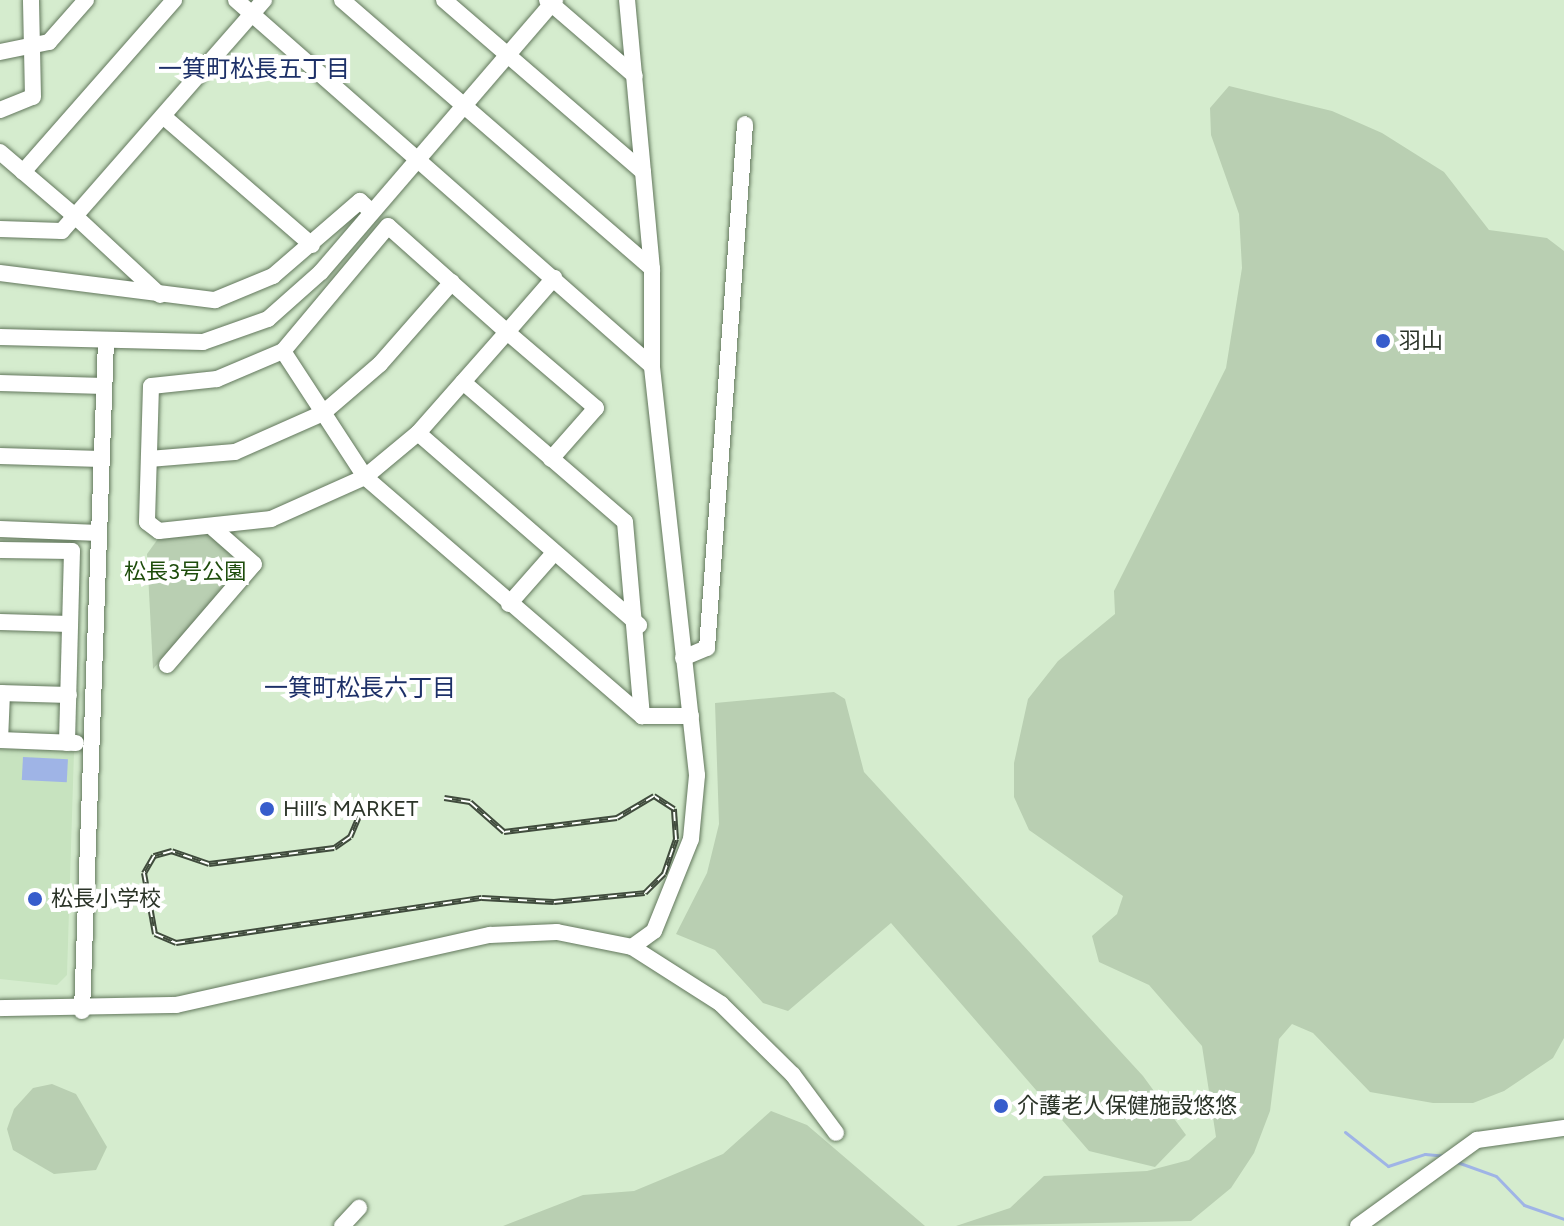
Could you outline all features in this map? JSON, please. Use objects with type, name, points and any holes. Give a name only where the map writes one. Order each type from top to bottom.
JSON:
[{"type":"street","points":[[0,110],[33,97],[31,0]]},
{"type":"street","points":[[0,52],[33,48],[49,42],[86,0]]},
{"type":"street","points":[[23,172],[174,0]]},
{"type":"street","points":[[236,0],[652,366]]},
{"type":"street","points":[[0,229],[62,231],[264,0]]},
{"type":"street","points":[[342,0],[652,269]]},
{"type":"street","points":[[444,0],[643,172]]},
{"type":"street","points":[[627,0],[652,269],[652,366],[697,775],[691,839],[654,931],[632,947]]},
{"type":"street","points":[[0,337],[203,342],[253,326],[298,297],[551,1],[635,76]]},
{"type":"street","points":[[163,116],[312,245]]},
{"type":"street","points":[[683,658],[707,648],[745,124]]},
{"type":"street","points":[[0,152],[161,296]]},
{"type":"street","points":[[0,273],[199,301],[240,294],[312,245],[360,201],[372,212]]},
{"type":"street","points":[[551,459],[596,408],[507,332],[388,226],[283,351],[217,379],[151,386],[147,522],[159,531],[214,529],[297,511],[365,477],[418,433],[507,332],[554,278]]},
{"type":"street","points":[[149,459],[247,449],[323,413],[380,364],[452,282]]},
{"type":"street","points":[[82,1011],[89,744],[106,341]]},
{"type":"street","points":[[283,351],[365,477],[642,716],[691,716]]},
{"type":"street","points":[[463,382],[625,522],[639,625],[642,716]]},
{"type":"street","points":[[0,383],[104,386]]},
{"type":"street","points":[[418,433],[639,625]]},
{"type":"street","points":[[0,456],[101,459]]},
{"type":"street","points":[[0,529],[99,533]]},
{"type":"street","points":[[167,665],[254,564],[214,529]]},
{"type":"street","points":[[0,550],[72,551],[67,743]]},
{"type":"street","points":[[509,604],[554,553]]},
{"type":"street","points":[[0,622],[70,624]]},
{"type":"street","points":[[69,695],[1,693],[0,740],[89,744]]},
{"type":"street","points":[[0,1008],[82,1011],[259,990],[511,932],[632,947],[721,1004],[793,1075],[836,1133]]},
{"type":"street","points":[[1358,1226],[1477,1140],[1564,1128]]},
{"type":"street","points":[[342,1226],[359,1208]]},
{"type":"shaded area","name":"松長小学校","points":[[0,746],[74,752],[67,975],[57,985],[0,979]]},
{"type":"green space","points":[[1229,86],[1332,111],[1382,133],[1444,172],[1489,230],[1547,238],[1564,251],[1564,1038],[1553,1058],[1504,1091],[1473,1103],[1433,1103],[1370,1092],[1313,1033],[1292,1024],[1279,1039],[1270,1111],[1254,1153],[1231,1188],[1191,1221],[956,1226],[1010,1208],[1044,1176],[1147,1171],[1189,1160],[1216,1137],[1202,1046],[1149,985],[1099,962],[1092,936],[1117,914],[1123,896],[1029,830],[1014,797],[1014,763],[1028,699],[1058,661],[1115,614],[1114,591],[1226,368],[1242,268],[1239,214],[1211,135],[1210,108]]},
{"type":"green space","name":"松長3号公園","points":[[211,533],[240,559],[240,569],[153,669],[147,554],[160,536]]},
{"type":"green space","points":[[834,692],[845,699],[864,772],[1143,1076],[1186,1135],[1155,1167],[1089,1151],[891,923],[788,1011],[763,1003],[715,950],[676,934],[707,873],[719,824],[715,703]]},
{"type":"green space","points":[[52,1084],[76,1094],[107,1147],[96,1170],[54,1174],[13,1150],[7,1129],[14,1109],[33,1088]]},
{"type":"green space","points":[[771,1111],[807,1125],[925,1226],[503,1226],[583,1195],[634,1191],[723,1154]]},
{"type":"water","points":[[23,757],[68,759],[67,782],[22,780]]},
{"type":"waterway","points":[[1345,1132],[1388,1166],[1425,1154],[1447,1156]]},
{"type":"waterway","points":[[1457,1162],[1496,1176],[1524,1205],[1564,1219]]},
{"type":"railway","points":[[377,807],[360,814],[350,837],[334,848],[209,864],[172,851],[154,856],[144,873],[155,934],[176,943],[482,898],[554,902],[645,893],[664,874],[676,839],[674,809],[654,796],[617,818],[504,832],[470,802],[444,798]]},
{"type":"place","name":"羽山","points":[[1383,341]]},
{"type":"place","name":"Hill’s MARKET","points":[[267,809]]},
{"type":"place","name":"松長小学校","points":[[35,899]]},
{"type":"place","name":"介護老人保健施設悠悠","points":[[1001,1106]]},
{"type":"district","name":"一箕町松長五丁目","points":[[254,69]]},
{"type":"district","name":"一箕町松長六丁目","points":[[360,688]]}]
